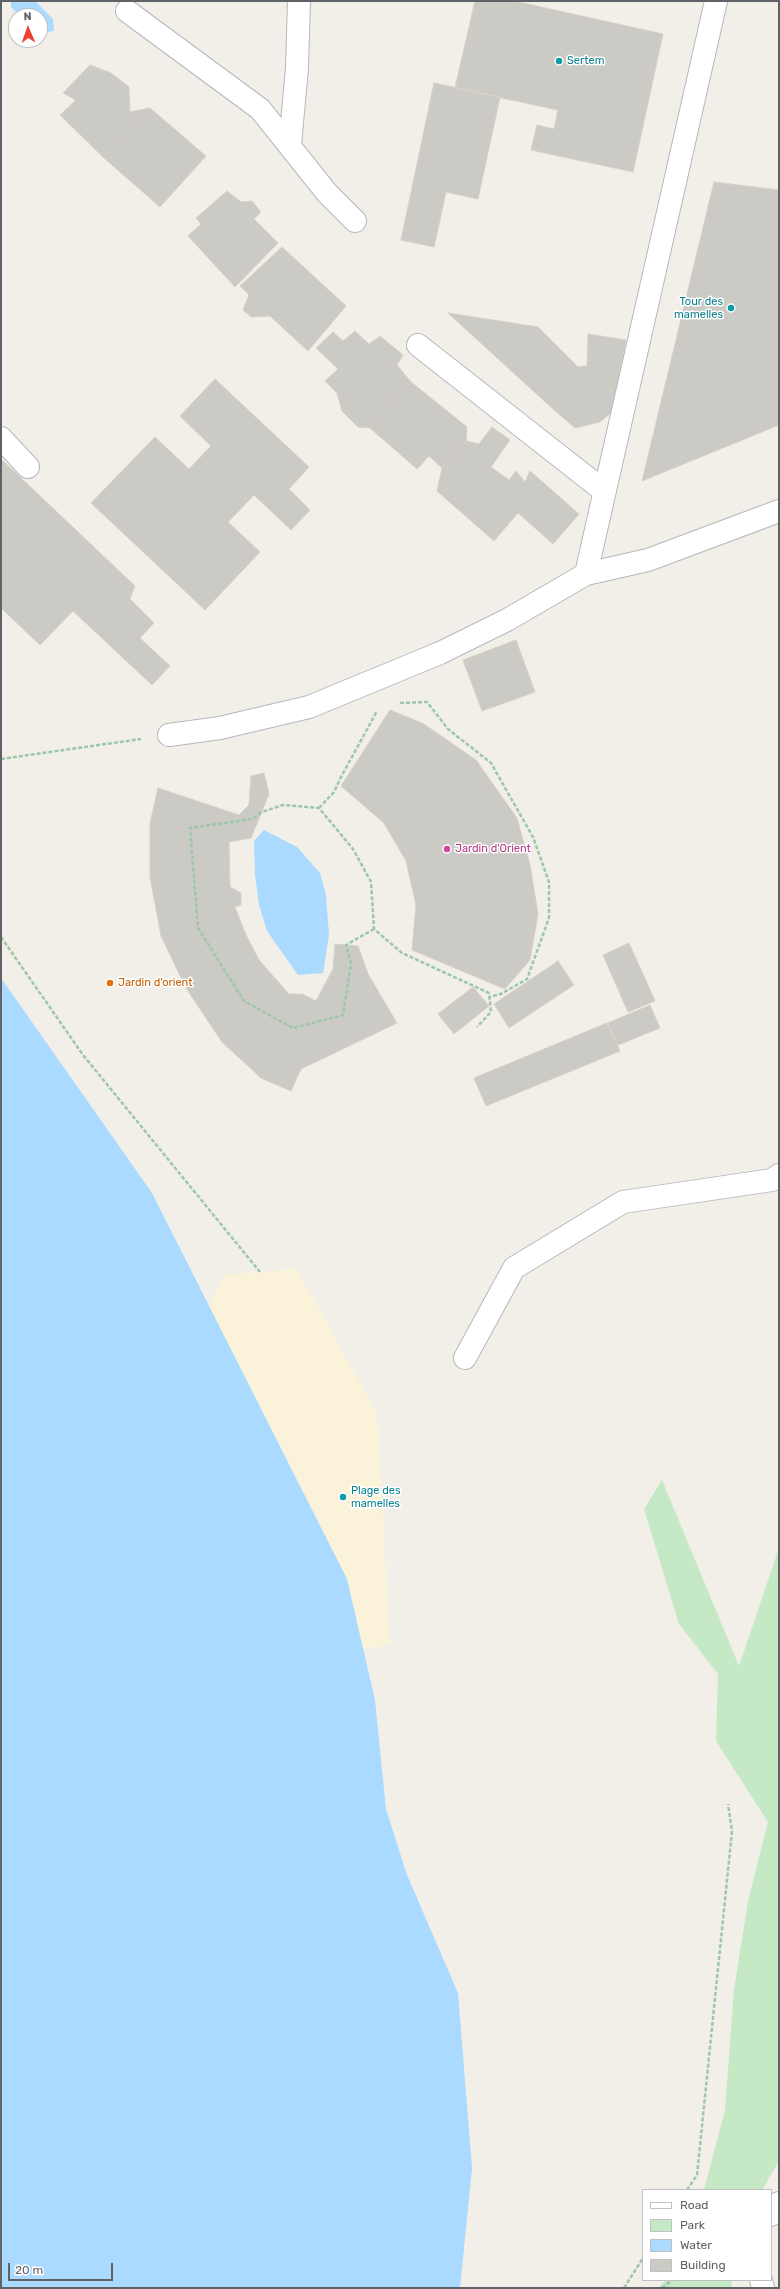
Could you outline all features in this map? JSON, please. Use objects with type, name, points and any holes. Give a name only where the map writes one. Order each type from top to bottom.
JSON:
[{"type":"street","points":[[290,145],[297,68],[299,1]]},
{"type":"street","points":[[586,574],[716,1]]},
{"type":"street","points":[[127,11],[260,109],[327,193],[355,221]]},
{"type":"street","points":[[418,345],[604,491]]},
{"type":"street","points":[[1,438],[28,467]]},
{"type":"street","points":[[169,735],[220,728],[309,707],[440,653],[507,620],[586,574],[648,560],[779,511]]},
{"type":"street","points":[[465,1358],[514,1268],[623,1202],[772,1180],[779,1175]]},
{"type":"street","points":[[772,2214],[779,2203]]},
{"type":"path","points":[[395,704],[427,702],[448,729],[491,763],[533,837],[549,882],[549,918],[527,979],[500,994],[489,997]]},
{"type":"path","points":[[319,808],[334,792],[378,709]]},
{"type":"path","points":[[1,759],[169,735]]},
{"type":"path","points":[[374,930],[346,945],[351,964],[343,1015],[293,1028],[244,1002],[198,928],[190,828],[252,819],[262,812],[283,805],[319,808],[353,849],[371,882],[374,930],[402,953],[489,993],[491,1012],[477,1027]]},
{"type":"path","points":[[1,937],[83,1055],[260,1272]]},
{"type":"path","points":[[688,2189],[697,2175],[732,1831],[728,1804]]},
{"type":"path","points":[[624,2288],[642,2260]]},
{"type":"path","points":[[662,2288],[671,2281]]},
{"type":"green space","points":[[662,1480],[739,1666],[779,1548],[779,2161],[763,2189],[704,2189],[725,2110],[734,1990],[748,1901],[768,1822],[716,1741],[718,1674],[679,1624],[644,1509]]},
{"type":"green space","points":[[665,2281],[731,2281],[732,2288],[658,2288]]},
{"type":"sand","name":"Plage des mamelles","points":[[297,1269],[377,1414],[390,1645],[363,1649],[347,1579],[209,1307],[224,1275]]},
{"type":"water","points":[[11,1],[35,1],[42,8],[12,8]]},
{"type":"water","points":[[48,14],[53,19],[54,31],[48,32]]},
{"type":"water","points":[[264,830],[297,847],[320,873],[326,895],[329,935],[323,973],[298,975],[267,931],[259,905],[255,874],[254,841]]},
{"type":"water","points":[[1,978],[152,1193],[347,1579],[375,1700],[386,1809],[407,1875],[458,1993],[472,2168],[460,2288],[1,2288]]},
{"type":"building","name":"Sertem","points":[[475,1],[514,1],[663,34],[633,172],[531,150],[537,125],[554,129],[558,110],[455,88]]},
{"type":"building","points":[[90,65],[111,73],[129,87],[130,112],[150,108],[104,158],[60,115],[76,100],[63,93]]},
{"type":"building","points":[[434,83],[500,97],[478,199],[446,192],[434,247],[401,240]]},
{"type":"building","points":[[150,108],[206,156],[160,207],[104,158]]},
{"type":"building","name":"Tour des mamelles","points":[[714,182],[779,190],[779,425],[642,481]]},
{"type":"building","points":[[227,191],[241,202],[252,201],[261,212],[254,219],[278,243],[235,287],[188,236],[201,224],[196,218]]},
{"type":"building","points":[[282,247],[346,306],[308,351],[270,316],[251,317],[243,310],[249,295],[240,286]]},
{"type":"building","points":[[448,313],[538,327],[578,367],[587,366],[588,334],[626,340],[612,412],[600,422],[575,428]]},
{"type":"building","points":[[355,331],[369,344],[380,336],[403,355],[397,365],[411,382],[370,428],[358,427],[342,411],[337,393],[325,381],[338,369],[316,348],[333,332],[343,341]]},
{"type":"building","points":[[215,379],[309,467],[289,489],[310,510],[291,530],[254,495],[228,522],[260,552],[205,610],[91,503],[155,437],[189,469],[211,446],[180,416]]},
{"type":"building","points":[[411,382],[467,427],[466,441],[442,468],[429,456],[417,469],[370,428]]},
{"type":"building","points":[[492,427],[510,440],[491,467],[509,480],[516,471],[525,482],[530,471],[579,514],[553,544],[518,513],[494,541],[437,491],[442,468],[466,441],[479,444]]},
{"type":"building","points":[[1,459],[135,586],[130,599],[154,623],[140,638],[170,666],[152,685],[73,611],[40,645],[1,608]]},
{"type":"building","points":[[516,640],[535,692],[482,711],[463,660]]},
{"type":"building","points":[[390,710],[424,724],[476,760],[517,818],[530,865],[538,914],[530,960],[505,989],[412,950],[416,905],[406,861],[384,823],[341,786]]},
{"type":"building","points":[[264,773],[269,794],[251,838],[229,842],[230,887],[241,893],[241,905],[235,907],[246,935],[259,960],[289,994],[302,994],[316,1001],[333,969],[335,944],[358,946],[368,974],[397,1023],[301,1069],[291,1091],[261,1078],[222,1042],[186,988],[161,936],[150,877],[150,823],[158,788],[239,815],[249,805],[251,776]]},
{"type":"building","points":[[629,943],[655,1001],[628,1012],[603,955]]},
{"type":"building","points":[[558,961],[574,985],[509,1028],[494,1004]]},
{"type":"building","points":[[473,987],[489,1006],[454,1034],[438,1014]]},
{"type":"building","points":[[650,1005],[660,1028],[618,1045],[608,1023]]},
{"type":"building","points":[[607,1023],[620,1051],[486,1106],[474,1078]]},
{"type":"place","name":"Sertem","points":[[559,61]]},
{"type":"place","name":"Tour des mamelles","points":[[731,308]]},
{"type":"place","name":"Jardin d'Orient","points":[[447,849]]},
{"type":"place","name":"Jardin d'orient","points":[[110,983]]},
{"type":"place","name":"Plage des mamelles","points":[[343,1497]]}]
